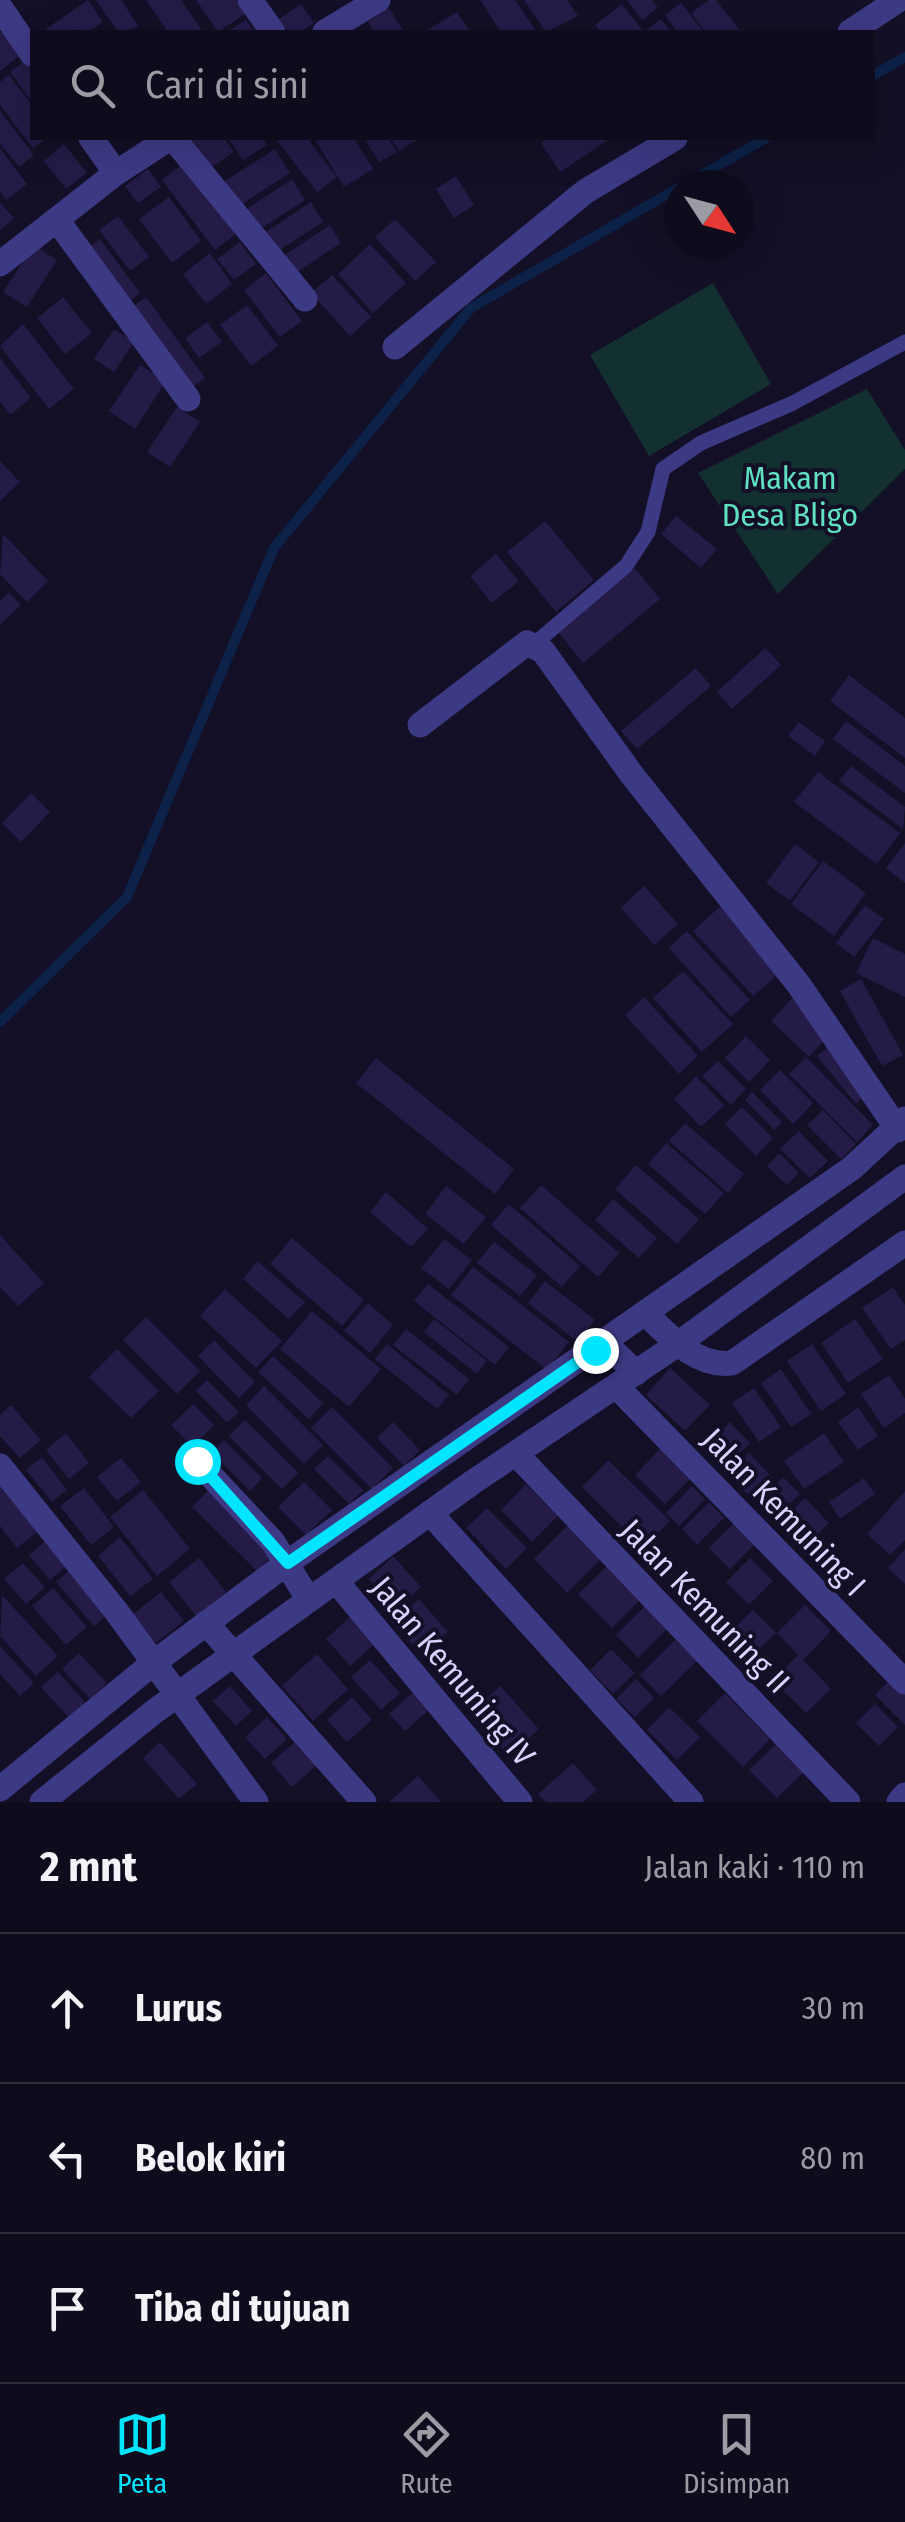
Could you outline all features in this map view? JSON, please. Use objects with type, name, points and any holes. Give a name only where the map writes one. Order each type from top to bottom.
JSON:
[{"type":"street","points":[[250,0],[272,30]]},
{"type":"street","points":[[328,30],[378,0]]},
{"type":"street","points":[[853,30],[898,0]]},
{"type":"street","points":[[0,7],[30,51]]},
{"type":"street","points":[[92,140],[116,173]]},
{"type":"street","points":[[0,264],[116,173],[169,140]]},
{"type":"street","points":[[174,140],[305,299]]},
{"type":"street","points":[[394,346],[586,191],[672,140]]},
{"type":"street","points":[[57,220],[188,399]]},
{"type":"street","points":[[0,1789],[165,1680],[297,1580],[336,1581],[516,1454],[662,1329],[723,1283],[887,1169],[902,1125],[800,985],[632,774],[543,651],[528,643],[420,725]]},
{"type":"street","points":[[42,1802],[165,1680],[297,1580],[621,1365],[723,1283],[887,1169]]},
{"type":"street","points":[[662,1329],[715,1365],[732,1363],[905,1243]]},
{"type":"street","name":"Jalan Kemuning I","points":[[621,1365],[905,1682]]},
{"type":"street","name":"Jalan Kemuning II","points":[[516,1454],[848,1802]]},
{"type":"street","points":[[197,1461],[297,1580]]},
{"type":"street","points":[[0,1466],[116,1611],[256,1802]]},
{"type":"street","points":[[430,1513],[692,1802]]},
{"type":"street","name":"Jalan Kemuning IV","points":[[336,1581],[520,1802]]},
{"type":"street","points":[[220,1638],[364,1802]]},
{"type":"street","points":[[898,1802],[905,1796]]},
{"type":"lane","points":[[532,646],[626,566],[648,532],[663,469],[701,443],[794,402],[905,342]]},
{"type":"green space","points":[[713,283],[771,384],[649,456],[590,355]]},
{"type":"green space","name":"Makam Desa Bligo","points":[[867,389],[905,450],[905,469],[778,594],[698,473]]},
{"type":"building","points":[[88,0],[103,22],[91,30],[46,29]]},
{"type":"building","points":[[96,0],[121,0],[139,27],[117,30]]},
{"type":"building","points":[[146,0],[181,0],[202,30],[167,30]]},
{"type":"building","points":[[196,0],[236,0],[245,14],[217,30]]},
{"type":"building","points":[[480,0],[515,0],[536,30],[500,30]]},
{"type":"building","points":[[524,0],[567,0],[578,16],[545,30]]},
{"type":"building","points":[[627,0],[652,0],[658,8],[642,20]]},
{"type":"building","points":[[709,0],[716,0],[739,30],[704,30],[691,13]]},
{"type":"building","points":[[681,3],[702,30],[676,30],[665,15]]},
{"type":"building","points":[[301,4],[314,23],[303,30],[287,30],[279,19]]},
{"type":"building","points":[[622,4],[642,30],[599,30],[595,25]]},
{"type":"building","points":[[389,8],[403,30],[373,30],[368,22]]},
{"type":"building","points":[[457,12],[469,30],[427,30]]},
{"type":"building","points":[[661,19],[669,30],[647,30]]},
{"type":"building","points":[[246,20],[254,30],[230,30]]},
{"type":"building","points":[[3,31],[22,54],[0,71],[0,33]]},
{"type":"building","points":[[29,58],[30,99],[10,72]]},
{"type":"building","points":[[9,75],[30,102],[30,140],[44,140],[33,148],[0,105],[0,82]]},
{"type":"building","points":[[0,111],[34,155],[19,167],[0,144]]},
{"type":"building","points":[[187,140],[225,140],[234,152],[207,170]]},
{"type":"building","points":[[229,140],[264,140],[267,145],[243,160]]},
{"type":"building","points":[[277,140],[309,140],[337,177],[317,192]]},
{"type":"building","points":[[315,140],[355,140],[373,169],[344,187]]},
{"type":"building","points":[[365,140],[389,140],[397,152],[379,162]]},
{"type":"building","points":[[392,140],[417,140],[399,151]]},
{"type":"building","points":[[545,140],[608,140],[560,172],[541,143]]},
{"type":"building","points":[[64,144],[87,173],[66,189],[44,161]]},
{"type":"building","points":[[0,148],[27,184],[6,200],[0,192]]},
{"type":"building","points":[[275,149],[290,173],[233,210],[217,186]]},
{"type":"building","points":[[184,163],[236,234],[215,250],[162,180]]},
{"type":"building","points":[[148,169],[161,187],[138,203],[125,186]]},
{"type":"building","points":[[456,176],[474,205],[454,218],[436,189]]},
{"type":"building","points":[[292,179],[305,200],[254,233],[241,213]]},
{"type":"building","points":[[169,197],[201,241],[172,263],[139,219]]},
{"type":"building","points":[[311,202],[323,222],[275,253],[263,234]]},
{"type":"building","points":[[0,203],[14,218],[0,230]]},
{"type":"building","points":[[118,216],[149,257],[130,271],[99,230]]},
{"type":"building","points":[[395,219],[436,262],[415,281],[375,237]]},
{"type":"building","points":[[330,225],[341,243],[291,276],[280,258]]},
{"type":"building","points":[[100,239],[140,293],[125,305],[85,250]]},
{"type":"building","points":[[240,242],[256,264],[234,280],[217,259]]},
{"type":"building","points":[[370,244],[406,283],[373,313],[338,274]]},
{"type":"building","points":[[34,245],[57,260],[27,307],[3,292]]},
{"type":"building","points":[[210,253],[232,284],[206,304],[183,274]]},
{"type":"building","points":[[266,273],[302,321],[280,337],[244,290]]},
{"type":"building","points":[[332,275],[371,317],[350,336],[311,293]]},
{"type":"building","points":[[63,297],[92,333],[65,354],[37,318]]},
{"type":"building","points":[[146,297],[205,378],[187,391],[127,311]]},
{"type":"building","points":[[247,305],[278,346],[251,366],[220,325]]},
{"type":"building","points":[[207,322],[222,342],[199,358],[185,338]]},
{"type":"building","points":[[23,324],[74,389],[49,409],[0,346]]},
{"type":"building","points":[[114,329],[134,342],[114,372],[94,359]]},
{"type":"building","points":[[0,358],[31,398],[10,415],[0,402]]},
{"type":"building","points":[[140,365],[166,381],[135,429],[109,411]]},
{"type":"building","points":[[177,407],[200,422],[170,467],[147,452]]},
{"type":"building","points":[[0,461],[20,482],[0,501]]},
{"type":"building","points":[[676,516],[717,549],[701,568],[661,534]]},
{"type":"building","points":[[545,521],[594,580],[556,612],[507,552]]},
{"type":"building","points":[[3,534],[48,581],[27,602],[0,574]]},
{"type":"building","points":[[496,554],[519,581],[492,603],[470,576]]},
{"type":"building","points":[[635,568],[660,599],[583,663],[559,633]]},
{"type":"building","points":[[9,592],[21,605],[0,625],[0,601]]},
{"type":"building","points":[[765,648],[781,665],[732,709],[717,692]]},
{"type":"building","points":[[696,668],[711,686],[637,749],[621,731]]},
{"type":"building","points":[[849,675],[905,718],[905,758],[830,701]]},
{"type":"building","points":[[846,721],[905,766],[905,793],[833,739]]},
{"type":"building","points":[[799,722],[825,741],[815,756],[788,736]]},
{"type":"building","points":[[851,766],[905,807],[903,829],[839,781]]},
{"type":"building","points":[[818,772],[900,833],[877,864],[794,802]]},
{"type":"building","points":[[31,793],[50,812],[21,842],[2,823]]},
{"type":"building","points":[[905,843],[905,883],[886,868]]},
{"type":"building","points":[[795,844],[819,862],[790,901],[766,883]]},
{"type":"building","points":[[823,861],[866,893],[834,936],[791,904]]},
{"type":"building","points":[[644,886],[678,924],[654,945],[621,908]]},
{"type":"building","points":[[724,903],[784,969],[753,996],[693,931]]},
{"type":"building","points":[[865,905],[884,919],[854,957],[836,943]]},
{"type":"building","points":[[687,931],[750,1000],[731,1017],[669,948]]},
{"type":"building","points":[[873,938],[905,954],[905,997],[856,973]]},
{"type":"building","points":[[683,971],[733,1024],[702,1052],[653,998]]},
{"type":"building","points":[[861,979],[903,1055],[882,1066],[840,991]]},
{"type":"building","points":[[644,997],[698,1056],[679,1074],[625,1015]]},
{"type":"building","points":[[793,997],[831,1033],[809,1057],[771,1021]]},
{"type":"building","points":[[746,1036],[770,1060],[749,1082],[725,1058]]},
{"type":"building","points":[[830,1045],[869,1092],[856,1104],[817,1056]]},
{"type":"building","points":[[806,1057],[873,1125],[857,1142],[789,1074]]},
{"type":"building","points":[[376,1058],[514,1169],[495,1194],[356,1083]]},
{"type":"building","points":[[718,1061],[746,1089],[731,1105],[702,1076]]},
{"type":"building","points":[[780,1070],[813,1103],[793,1124],[760,1090]]},
{"type":"building","points":[[696,1076],[724,1105],[701,1127],[674,1099]]},
{"type":"building","points":[[752,1092],[782,1122],[774,1130],[745,1100]]},
{"type":"building","points":[[742,1107],[773,1138],[756,1156],[725,1124]]},
{"type":"building","points":[[823,1110],[856,1144],[841,1159],[807,1125]]},
{"type":"building","points":[[685,1123],[744,1174],[728,1193],[669,1141]]},
{"type":"building","points":[[799,1131],[828,1161],[810,1178],[780,1149]]},
{"type":"building","points":[[666,1143],[724,1193],[705,1214],[648,1164]]},
{"type":"building","points":[[779,1153],[799,1173],[787,1185],[767,1166]]},
{"type":"building","points":[[636,1165],[699,1219],[677,1244],[615,1189]]},
{"type":"building","points":[[541,1185],[619,1253],[598,1277],[520,1208]]},
{"type":"building","points":[[446,1186],[486,1217],[464,1244],[425,1214]]},
{"type":"building","points":[[386,1192],[428,1229],[411,1247],[370,1212]]},
{"type":"building","points":[[613,1199],[657,1238],[639,1258],[595,1220]]},
{"type":"building","points":[[509,1204],[580,1266],[562,1287],[491,1225]]},
{"type":"building","points":[[0,1235],[44,1283],[18,1306],[0,1287]]},
{"type":"building","points":[[292,1238],[364,1300],[342,1326],[270,1264]]},
{"type":"building","points":[[444,1239],[472,1260],[449,1289],[421,1268]]},
{"type":"building","points":[[494,1242],[537,1275],[520,1296],[477,1263]]},
{"type":"building","points":[[257,1261],[305,1302],[289,1319],[243,1279]]},
{"type":"building","points":[[473,1267],[569,1342],[547,1370],[451,1295]]},
{"type":"building","points":[[545,1281],[595,1320],[578,1342],[528,1303]]},
{"type":"building","points":[[428,1284],[509,1347],[495,1365],[414,1301]]},
{"type":"building","points":[[893,1287],[905,1305],[905,1340],[891,1349],[862,1308]]},
{"type":"building","points":[[225,1289],[282,1341],[256,1368],[200,1316]]},
{"type":"building","points":[[368,1303],[393,1325],[370,1353],[344,1331]]},
{"type":"building","points":[[312,1311],[381,1369],[349,1407],[280,1349]]},
{"type":"building","points":[[146,1317],[200,1371],[177,1394],[123,1340]]},
{"type":"building","points":[[434,1319],[487,1361],[477,1374],[424,1332]]},
{"type":"building","points":[[855,1319],[883,1359],[848,1383],[821,1343]]},
{"type":"building","points":[[406,1329],[469,1379],[457,1395],[393,1345]]},
{"type":"building","points":[[214,1340],[255,1382],[239,1398],[198,1356]]},
{"type":"building","points":[[387,1344],[449,1395],[437,1409],[375,1359]]},
{"type":"building","points":[[812,1344],[846,1394],[821,1411],[787,1361]]},
{"type":"building","points":[[117,1349],[159,1391],[131,1418],[89,1377]]},
{"type":"building","points":[[273,1356],[323,1403],[309,1419],[258,1372]]},
{"type":"building","points":[[670,1368],[710,1405],[685,1431],[646,1395]]},
{"type":"building","points":[[781,1369],[811,1414],[791,1427],[761,1383]]},
{"type":"building","points":[[889,1375],[905,1399],[905,1413],[884,1428],[861,1394]]},
{"type":"building","points":[[207,1380],[239,1412],[227,1423],[196,1391]]},
{"type":"building","points":[[264,1386],[323,1445],[304,1464],[246,1405]]},
{"type":"building","points":[[754,1388],[781,1427],[759,1442],[732,1403]]},
{"type":"building","points":[[193,1404],[214,1425],[193,1447],[171,1425]]},
{"type":"building","points":[[11,1405],[41,1440],[20,1458],[0,1436],[0,1415]]},
{"type":"building","points":[[332,1407],[393,1468],[372,1489],[311,1428]]},
{"type":"building","points":[[858,1407],[878,1436],[858,1450],[838,1422]]},
{"type":"building","points":[[245,1420],[299,1473],[282,1489],[229,1436]]},
{"type":"building","points":[[393,1422],[420,1450],[404,1466],[377,1438]]},
{"type":"building","points":[[730,1422],[750,1443],[726,1466],[707,1446]]},
{"type":"building","points":[[66,1433],[89,1463],[69,1479],[46,1450]]},
{"type":"building","points":[[824,1433],[844,1462],[804,1489],[784,1461]]},
{"type":"building","points":[[224,1440],[262,1478],[250,1491],[212,1453]]},
{"type":"building","points":[[662,1447],[692,1477],[665,1504],[635,1475]]},
{"type":"building","points":[[749,1453],[773,1478],[752,1499],[727,1474]]},
{"type":"building","points":[[328,1456],[363,1490],[349,1504],[314,1469]]},
{"type":"building","points":[[42,1457],[67,1490],[52,1502],[26,1470]]},
{"type":"building","points":[[121,1458],[141,1482],[117,1501],[97,1477]]},
{"type":"building","points":[[608,1460],[670,1521],[643,1548],[582,1487]]},
{"type":"building","points":[[0,1474],[42,1528],[17,1548],[0,1526]]},
{"type":"building","points":[[783,1477],[800,1494],[779,1514],[763,1497]]},
{"type":"building","points":[[864,1478],[875,1494],[840,1519],[829,1502]]},
{"type":"building","points":[[304,1482],[332,1510],[306,1535],[278,1507]]},
{"type":"building","points":[[526,1484],[558,1516],[532,1542],[501,1510]]},
{"type":"building","points":[[692,1486],[705,1499],[679,1526],[666,1513]]},
{"type":"building","points":[[84,1488],[114,1527],[91,1545],[60,1506]]},
{"type":"building","points":[[211,1488],[275,1553],[257,1571],[192,1507]]},
{"type":"building","points":[[143,1490],[190,1549],[157,1576],[110,1517]]},
{"type":"building","points":[[905,1491],[905,1540],[890,1555],[867,1534]]},
{"type":"building","points":[[805,1498],[829,1523],[805,1546],[781,1521]]},
{"type":"building","points":[[709,1502],[724,1518],[697,1545],[682,1529]]},
{"type":"building","points":[[487,1508],[527,1548],[506,1569],[466,1528]]},
{"type":"building","points":[[737,1520],[758,1541],[730,1569],[709,1548]]},
{"type":"building","points":[[571,1522],[604,1556],[567,1593],[534,1559]]},
{"type":"building","points":[[51,1536],[72,1561],[50,1580],[29,1555]]},
{"type":"building","points":[[120,1537],[153,1579],[130,1596],[98,1556]]},
{"type":"building","points":[[905,1549],[905,1584],[888,1568]]},
{"type":"building","points":[[393,1556],[421,1587],[396,1609],[369,1579]]},
{"type":"building","points":[[199,1558],[226,1592],[196,1616],[169,1582]]},
{"type":"building","points":[[750,1558],[773,1581],[749,1605],[726,1582]]},
{"type":"building","points":[[612,1561],[645,1595],[612,1628],[578,1594]]},
{"type":"building","points":[[23,1563],[45,1587],[26,1604],[4,1579]]},
{"type":"building","points":[[76,1565],[114,1609],[94,1626],[56,1582]]},
{"type":"building","points":[[53,1588],[87,1627],[66,1645],[32,1606]]},
{"type":"building","points":[[161,1592],[184,1621],[156,1643],[133,1614]]},
{"type":"building","points":[[2,1595],[58,1656],[36,1676],[0,1636]]},
{"type":"building","points":[[419,1599],[448,1632],[422,1655],[392,1622]]},
{"type":"building","points":[[650,1601],[673,1623],[638,1658],[616,1635]]},
{"type":"building","points":[[805,1605],[831,1631],[803,1660],[831,1689],[806,1713],[773,1680],[798,1655],[777,1633]]},
{"type":"building","points":[[753,1610],[776,1633],[751,1657],[728,1634]]},
{"type":"building","points":[[353,1614],[377,1642],[350,1666],[326,1639]]},
{"type":"building","points":[[675,1640],[697,1661],[661,1696],[640,1675]]},
{"type":"building","points":[[0,1646],[34,1683],[20,1696],[0,1674]]},
{"type":"building","points":[[611,1649],[635,1673],[613,1694],[590,1670]]},
{"type":"building","points":[[79,1653],[107,1683],[90,1699],[62,1669]]},
{"type":"building","points":[[317,1654],[348,1689],[313,1721],[282,1686]]},
{"type":"building","points":[[370,1660],[400,1693],[381,1710],[351,1677]]},
{"type":"building","points":[[58,1672],[86,1703],[70,1719],[41,1687]]},
{"type":"building","points":[[894,1676],[905,1687],[905,1725],[875,1695]]},
{"type":"building","points":[[636,1679],[654,1698],[635,1717],[616,1699]]},
{"type":"building","points":[[230,1686],[252,1711],[236,1726],[213,1701]]},
{"type":"building","points":[[500,1686],[539,1729],[510,1757],[470,1713]]},
{"type":"building","points":[[413,1692],[429,1710],[405,1731],[389,1714]]},
{"type":"building","points":[[725,1693],[770,1739],[743,1767],[697,1721]]},
{"type":"building","points":[[352,1697],[372,1720],[347,1742],[327,1720]]},
{"type":"building","points":[[875,1704],[898,1727],[879,1746],[856,1723]]},
{"type":"building","points":[[669,1707],[700,1737],[677,1760],[647,1730]]},
{"type":"building","points":[[267,1717],[287,1739],[265,1759],[245,1737]]},
{"type":"building","points":[[781,1739],[809,1767],[777,1798],[749,1770]]},
{"type":"building","points":[[297,1740],[318,1764],[292,1787],[271,1763]]},
{"type":"building","points":[[160,1742],[197,1784],[179,1799],[143,1758]]},
{"type":"building","points":[[573,1763],[597,1790],[583,1802],[546,1802],[538,1794]]},
{"type":"building","points":[[418,1776],[441,1802],[389,1802]]},
{"type":"waterway","points":[[875,74],[905,57]]},
{"type":"waterway","points":[[710,170],[763,140]]},
{"type":"waterway","points":[[0,1022],[127,897],[274,548],[471,308],[665,196]]},
{"type":"route","points":[[197,1461],[288,1563],[595,1350]]}]
